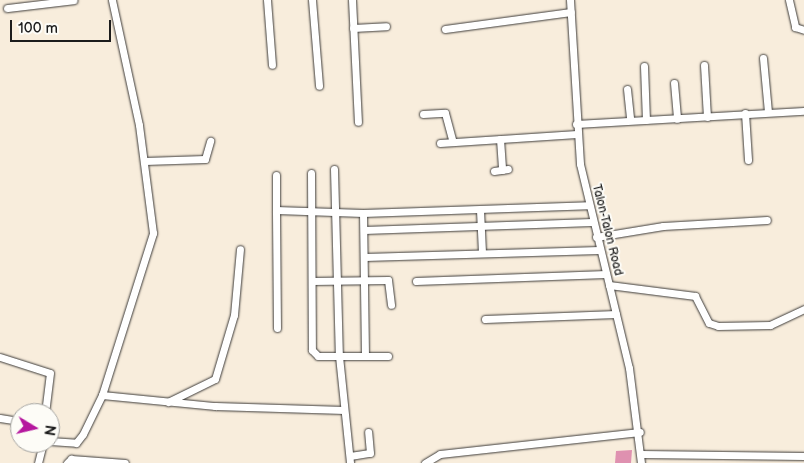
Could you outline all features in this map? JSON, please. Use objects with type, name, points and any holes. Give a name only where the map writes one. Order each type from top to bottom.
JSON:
[{"type":"street","points":[[6,8],[74,0]]},
{"type":"street","points":[[60,441],[80,440],[102,395],[153,233],[146,161],[112,0]]},
{"type":"street","points":[[267,0],[272,65]]},
{"type":"street","points":[[312,0],[319,86]]},
{"type":"street","points":[[352,0],[358,122]]},
{"type":"street","name":"Talon-Talon Road","points":[[570,0],[577,134],[588,205],[616,314],[640,432],[641,463]]},
{"type":"street","points":[[789,0],[794,27],[804,30]]},
{"type":"street","points":[[446,29],[571,12]]},
{"type":"street","points":[[352,28],[386,26]]},
{"type":"street","points":[[763,58],[768,112]]},
{"type":"street","points":[[704,65],[707,116]]},
{"type":"street","points":[[644,66],[646,120]]},
{"type":"street","points":[[674,83],[677,119]]},
{"type":"street","points":[[627,89],[630,120]]},
{"type":"street","points":[[576,124],[804,110]]},
{"type":"street","points":[[423,114],[444,113],[453,142]]},
{"type":"street","points":[[745,113],[748,160]]},
{"type":"street","points":[[440,142],[577,134]]},
{"type":"street","points":[[494,171],[505,170],[500,139]]},
{"type":"street","points":[[146,161],[205,159],[210,141]]},
{"type":"street","points":[[334,169],[339,356],[350,460],[370,453],[368,432]]},
{"type":"street","points":[[311,172],[312,350],[318,356],[388,356]]},
{"type":"street","points":[[276,175],[277,328]]},
{"type":"street","points":[[276,210],[363,213],[588,205]]},
{"type":"street","points":[[480,210],[482,253]]},
{"type":"street","points":[[363,213],[366,356]]},
{"type":"street","points":[[596,237],[663,226],[767,220]]},
{"type":"street","points":[[364,230],[592,222]]},
{"type":"street","points":[[168,402],[215,379],[234,315],[240,249]]},
{"type":"street","points":[[365,257],[600,250]]},
{"type":"street","points":[[416,280],[606,274]]},
{"type":"street","points":[[312,281],[388,280],[391,305]]},
{"type":"street","points":[[609,284],[695,296],[709,323],[718,326],[770,325],[804,309]]},
{"type":"street","points":[[485,319],[616,314]]},
{"type":"street","points":[[0,357],[50,373],[46,403]]},
{"type":"street","points":[[102,395],[168,402],[344,410]]},
{"type":"street","points":[[424,463],[440,454],[640,432]]},
{"type":"street","points":[[641,454],[804,456]]},
{"type":"street","points":[[67,463],[71,459],[125,463]]},
{"type":"building","points":[[632,450],[631,463],[615,463],[616,451]]}]
